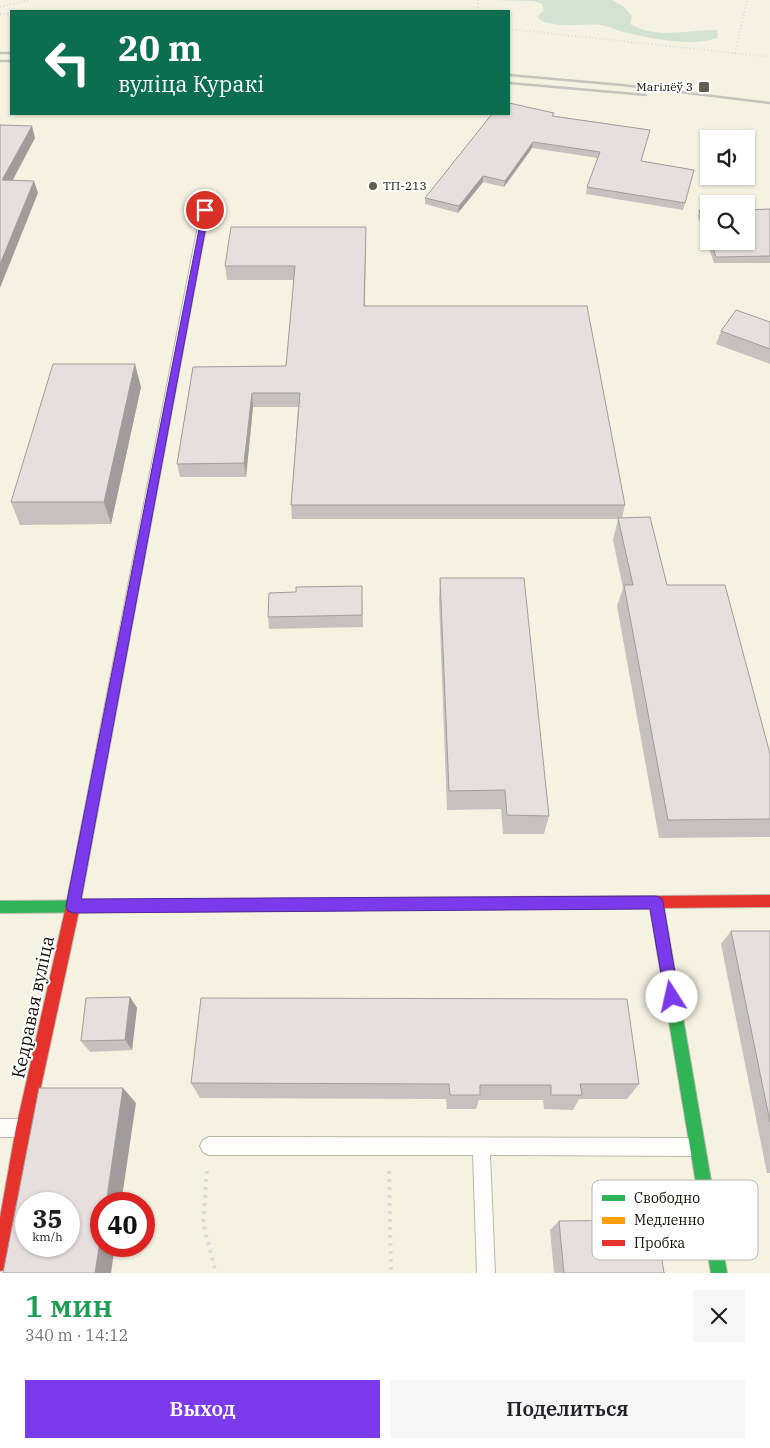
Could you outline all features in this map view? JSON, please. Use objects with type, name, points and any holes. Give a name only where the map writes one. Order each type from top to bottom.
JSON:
[{"type":"street","points":[[0,907],[770,901]]},
{"type":"street","points":[[656,902],[704,1180]]},
{"type":"street","name":"Кедравая вуліца","points":[[0,1263],[24,1128],[73,906]]},
{"type":"street","points":[[717,1260],[719,1273]]},
{"type":"lane","points":[[73,906],[205,210]]},
{"type":"lane","points":[[0,1128],[24,1128]]},
{"type":"lane","points":[[208,1146],[698,1147]]},
{"type":"lane","points":[[481,1148],[486,1273]]},
{"type":"path","points":[[0,7],[29,0]]},
{"type":"path","points":[[735,53],[747,0]]},
{"type":"path","points":[[510,29],[770,57]]},
{"type":"path","points":[[388,1145],[391,1273]]},
{"type":"path","points":[[208,1146],[203,1223],[216,1273]]},
{"type":"green space","points":[[495,0],[612,0],[623,6],[632,16],[630,24],[641,29],[662,33],[717,30],[718,38],[707,41],[683,42],[647,37],[601,25],[557,25],[542,21],[537,17],[544,10],[542,4],[534,1]]},
{"type":"building","points":[[510,103],[554,113],[552,116],[650,130],[641,161],[694,170],[685,203],[587,187],[600,152],[533,142],[505,181],[483,176],[459,206],[425,198],[491,115],[510,115]]},
{"type":"building","points":[[0,125],[32,126],[2,180],[34,181],[0,264]]},
{"type":"building","points":[[770,209],[770,256],[716,257],[714,250],[755,250],[755,210]]},
{"type":"building","points":[[231,227],[366,227],[364,306],[587,306],[625,505],[291,505],[300,393],[252,393],[244,463],[177,464],[193,367],[286,366],[295,266],[225,266]]},
{"type":"building","points":[[736,310],[770,322],[770,349],[721,331]]},
{"type":"building","points":[[53,364],[135,364],[104,502],[11,502]]},
{"type":"building","points":[[650,517],[667,585],[725,585],[770,754],[770,819],[668,820],[624,585],[633,585],[618,518]]},
{"type":"building","points":[[440,578],[524,578],[549,816],[507,815],[505,790],[449,791]]},
{"type":"building","points":[[362,586],[362,615],[268,617],[269,593],[296,592],[296,587]]},
{"type":"building","points":[[731,931],[770,931],[770,1122]]},
{"type":"building","points":[[130,997],[125,1040],[81,1041],[86,998]]},
{"type":"building","points":[[201,998],[627,999],[639,1084],[580,1084],[582,1095],[551,1095],[551,1085],[480,1085],[480,1095],[450,1095],[449,1084],[191,1083]]},
{"type":"building","points":[[39,1088],[123,1088],[108,1192],[90,1192],[90,1257],[98,1257],[95,1273],[3,1273],[15,1211],[15,1257],[80,1257],[80,1192],[19,1192]]},
{"type":"building","points":[[559,1221],[592,1221],[592,1260],[662,1260],[664,1273],[564,1273]]},
{"type":"railway","points":[[0,53],[10,53]]},
{"type":"railway","points":[[0,61],[10,61]]},
{"type":"railway","points":[[510,75],[622,85],[770,103]]},
{"type":"railway","points":[[510,83],[646,95]]},
{"type":"traffic: fast","points":[[656,902],[703,1180]]},
{"type":"traffic: fast","points":[[0,907],[369,904]]},
{"type":"traffic: fast","points":[[717,1260],[719,1273]]},
{"type":"traffic: slow","points":[[369,904],[655,902]]},
{"type":"traffic: jam","points":[[655,902],[770,901]]},
{"type":"traffic: jam","points":[[0,1263],[24,1128],[73,906]]},
{"type":"place","name":"Магілёў 3","points":[[704,87]]},
{"type":"place","name":"ТП-213","points":[[373,186]]},
{"type":"route","points":[[205,210],[73,906],[656,902],[672,997]]}]
